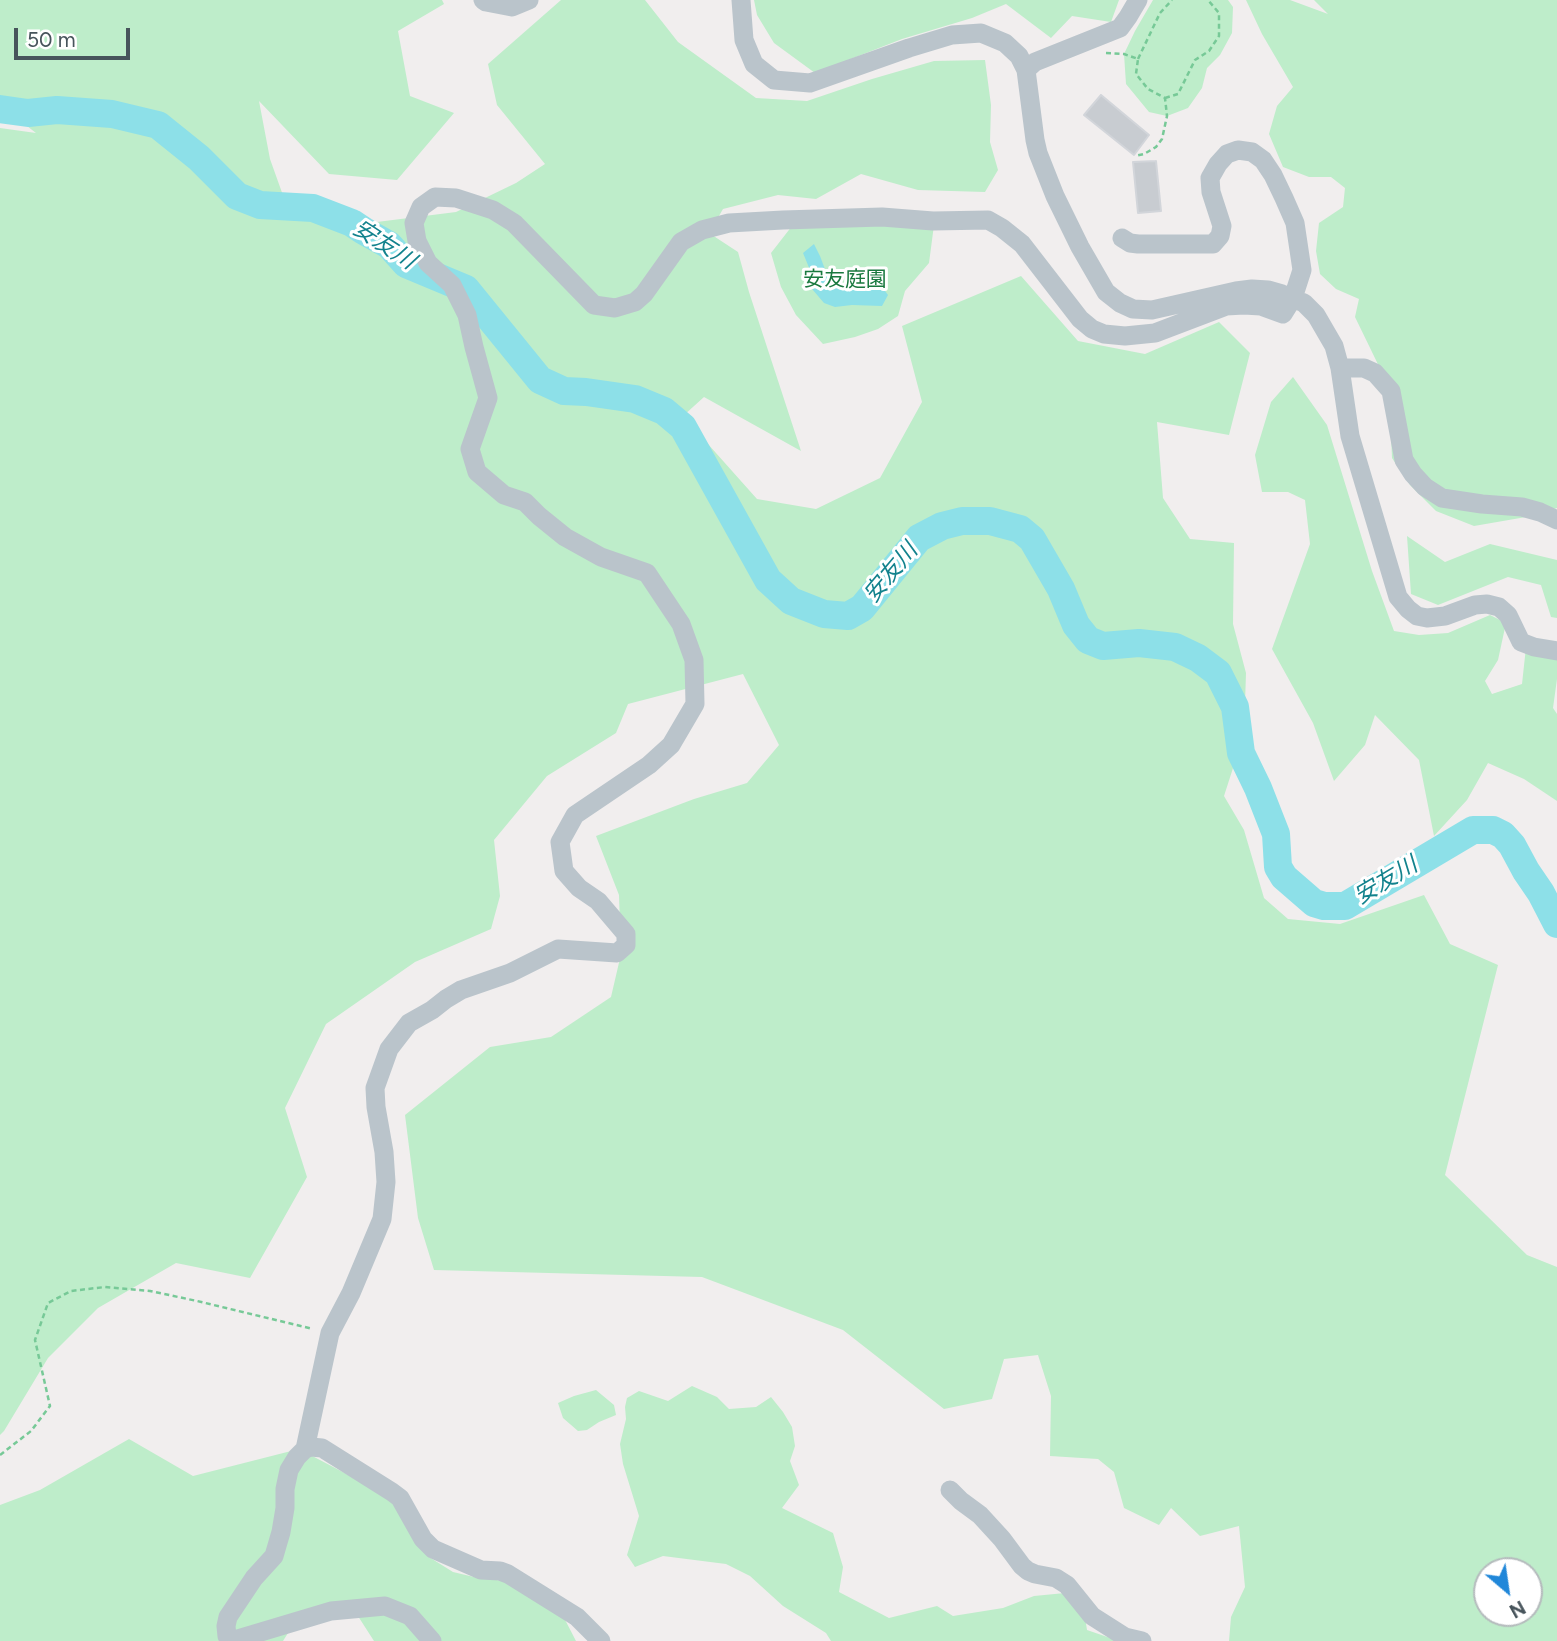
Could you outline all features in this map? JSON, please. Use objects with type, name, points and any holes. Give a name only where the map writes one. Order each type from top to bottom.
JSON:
[{"type":"street","points":[[483,0],[512,7],[529,0]]},
{"type":"street","points":[[741,0],[744,40],[754,64],[774,79],[810,83],[951,35],[981,33],[1005,43],[1019,56],[1026,70],[1038,153],[1055,196],[1070,229],[1106,292],[1133,309],[1152,310],[1252,289],[1268,290],[1304,303],[1322,323],[1334,346],[1350,436],[1398,597],[1408,609],[1427,618],[1444,616],[1475,605],[1499,607],[1508,615],[1521,642],[1557,651]]},
{"type":"street","points":[[1026,70],[1035,62],[1120,28],[1138,0]]},
{"type":"street","points":[[306,1449],[330,1334],[351,1293],[382,1219],[386,1182],[375,1088],[389,1049],[410,1023],[461,990],[510,973],[558,949],[617,953],[626,945],[626,934],[598,901],[579,888],[564,871],[560,842],[575,815],[649,765],[671,745],[695,704],[694,660],[681,624],[647,573],[601,557],[565,537],[525,502],[504,495],[477,472],[470,449],[488,398],[467,316],[452,285],[428,263],[416,241],[414,223],[421,207],[435,197],[456,198],[493,210],[514,223],[594,304],[615,308],[635,302],[645,294],[681,242],[702,230],[729,223],[882,217],[933,221],[988,220],[1021,244],[1080,319],[1092,329],[1104,334],[1125,336],[1154,332],[1226,306],[1261,306],[1283,314],[1293,298],[1302,271],[1294,223],[1273,175],[1263,160],[1252,152],[1238,150],[1227,154],[1210,178],[1211,192],[1222,226],[1220,236],[1213,244],[1138,244],[1122,238]]},
{"type":"street","points":[[1340,368],[1364,368],[1375,373],[1391,391],[1404,460],[1425,487],[1442,498],[1522,507],[1557,520]]},
{"type":"street","points":[[432,1641],[410,1616],[385,1606],[331,1611],[234,1640],[227,1636],[228,1616],[254,1578],[274,1556],[281,1532],[289,1470],[306,1449],[322,1448],[393,1492],[400,1499],[423,1539],[433,1549],[481,1570],[508,1573],[577,1617],[601,1641]]},
{"type":"street","points":[[950,1490],[980,1516],[1028,1571],[1056,1578],[1067,1585],[1092,1616],[1125,1637],[1142,1641]]},
{"type":"path","points":[[1172,0],[1160,13],[1138,59],[1136,74],[1148,89],[1165,98],[1178,94],[1195,60],[1209,51],[1219,36],[1219,13],[1208,0]]},
{"type":"path","points":[[1124,54],[1138,59]]},
{"type":"path","points":[[1135,156],[1156,147],[1162,139],[1167,116],[1165,98]]},
{"type":"path","points":[[0,1455],[31,1431],[50,1406],[35,1340],[48,1303],[71,1291],[105,1287],[150,1291],[330,1334]]},
{"type":"green space","points":[[0,0],[442,0],[444,4],[398,31],[410,96],[454,113],[397,180],[329,174],[259,101],[270,159],[290,215],[369,223],[456,212],[516,183],[545,164],[497,105],[488,64],[561,0],[645,0],[678,42],[756,98],[807,101],[934,61],[985,60],[991,105],[990,142],[998,170],[985,192],[918,190],[861,174],[816,199],[778,195],[723,209],[709,233],[738,252],[801,451],[704,397],[683,416],[757,499],[816,509],[880,478],[922,402],[902,326],[1021,276],[1078,341],[1145,354],[1219,322],[1250,353],[1229,435],[1157,422],[1163,498],[1190,539],[1234,543],[1233,624],[1246,673],[1244,734],[1224,796],[1244,830],[1264,898],[1288,919],[1340,924],[1424,895],[1450,944],[1498,965],[1445,1175],[1527,1255],[1557,1267],[1557,1641],[1229,1641],[1231,1617],[1245,1587],[1239,1526],[1200,1536],[1171,1508],[1159,1525],[1124,1508],[1114,1472],[1098,1459],[1050,1456],[1051,1396],[1038,1355],[1004,1359],[992,1399],[944,1409],[843,1330],[702,1277],[434,1270],[418,1218],[405,1115],[490,1047],[551,1037],[611,997],[621,954],[619,895],[596,836],[694,799],[747,783],[779,745],[743,674],[628,704],[616,733],[547,776],[494,840],[500,896],[491,929],[415,962],[326,1024],[285,1108],[307,1177],[250,1278],[176,1263],[98,1308],[48,1358],[0,1435],[0,128],[36,133],[0,105]]},
{"type":"green space","points":[[754,0],[1119,0],[1111,22],[1072,16],[1051,38],[1006,4],[972,18],[902,39],[815,73],[774,43],[757,15]]},
{"type":"green space","points":[[1153,0],[1228,0],[1233,7],[1232,33],[1220,55],[1207,68],[1202,88],[1188,108],[1167,116],[1149,112],[1126,84],[1124,54]]},
{"type":"green space","points":[[1246,0],[1290,0],[1328,14],[1314,0],[1557,0],[1557,508],[1526,517],[1474,526],[1436,511],[1410,485],[1392,458],[1389,387],[1355,317],[1359,299],[1336,289],[1320,274],[1316,251],[1319,223],[1343,207],[1345,188],[1331,177],[1309,177],[1283,167],[1269,134],[1277,106],[1293,87]]},
{"type":"green space","name":"安友庭園","points":[[934,225],[929,263],[905,291],[898,316],[878,329],[823,344],[796,315],[781,287],[771,253],[792,226]]},
{"type":"green space","points":[[1293,377],[1327,425],[1372,571],[1394,631],[1419,635],[1448,633],[1490,615],[1506,623],[1498,660],[1485,681],[1492,694],[1522,684],[1527,638],[1557,650],[1553,708],[1557,714],[1557,801],[1524,779],[1488,763],[1467,800],[1434,836],[1419,760],[1375,715],[1365,745],[1334,781],[1313,723],[1272,649],[1310,544],[1305,500],[1288,492],[1262,492],[1255,455],[1271,402]]},
{"type":"green space","points":[[1407,536],[1445,562],[1490,544],[1557,560],[1557,618],[1551,617],[1541,585],[1508,577],[1438,605],[1411,594]]},
{"type":"green space","points":[[692,1386],[717,1397],[729,1409],[756,1407],[771,1397],[783,1412],[792,1427],[795,1446],[790,1461],[799,1485],[782,1508],[833,1533],[843,1567],[839,1592],[889,1618],[937,1606],[953,1616],[1003,1608],[1034,1596],[1065,1593],[1085,1617],[1087,1630],[1119,1641],[831,1641],[826,1633],[783,1606],[750,1576],[726,1564],[663,1556],[635,1567],[627,1555],[639,1516],[623,1464],[620,1444],[626,1419],[627,1398],[639,1391],[668,1401]]},
{"type":"green space","points":[[596,1390],[614,1405],[616,1415],[587,1430],[578,1431],[563,1418],[558,1403]]},
{"type":"green space","points":[[129,1439],[193,1476],[299,1449],[375,1489],[398,1506],[429,1557],[453,1572],[504,1581],[561,1612],[576,1641],[374,1641],[356,1613],[293,1625],[283,1641],[0,1641],[0,1505],[40,1490]]},
{"type":"water","points":[[814,244],[829,280],[838,287],[871,284],[882,287],[888,295],[882,306],[835,307],[824,303],[807,283],[810,270],[803,253]]},
{"type":"building","points":[[1101,95],[1149,135],[1134,155],[1084,115]]},
{"type":"building","points":[[1156,161],[1161,211],[1138,213],[1133,162]]},
{"type":"waterway","name":"安友川","points":[[0,109],[28,113],[57,110],[112,114],[158,125],[199,158],[237,196],[260,205],[313,208],[352,223],[389,245],[406,264],[466,289],[540,380],[564,391],[635,399],[664,411],[683,427],[768,580],[791,601],[824,614],[848,616],[862,608],[919,538],[942,526],[962,521],[990,521],[1020,529],[1032,539],[1061,589],[1076,625],[1088,640],[1103,646],[1139,643],[1175,647],[1198,658],[1218,673],[1235,707],[1241,753],[1276,834],[1278,867],[1284,877],[1314,903],[1345,906],[1473,830],[1493,830],[1503,835],[1512,845],[1557,924]]}]
